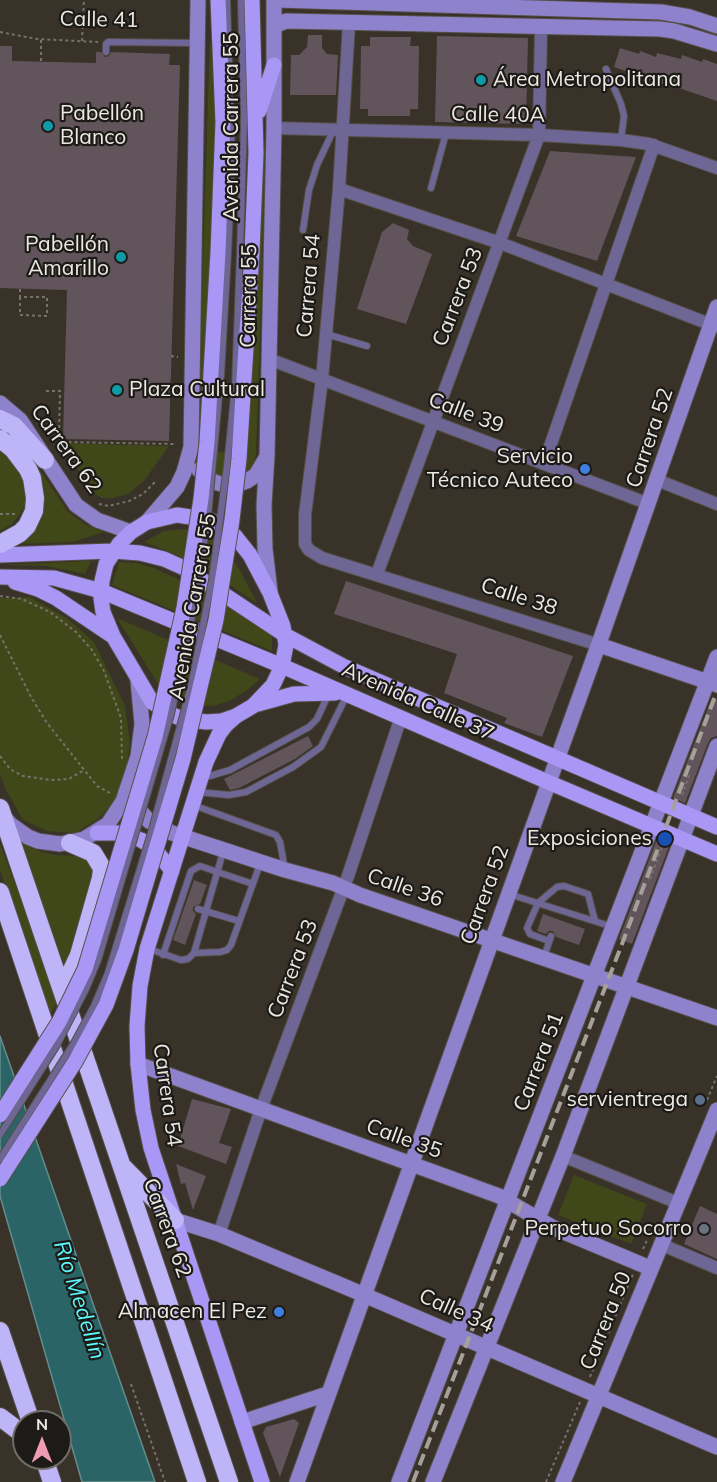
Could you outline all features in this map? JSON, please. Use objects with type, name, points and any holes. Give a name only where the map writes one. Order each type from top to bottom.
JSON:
[{"type":"highway","points":[[0,419],[20,431],[45,460]]},
{"type":"highway","points":[[0,439],[14,449],[28,469],[35,498],[34,511],[27,526],[20,533],[0,544]]},
{"type":"highway","name":"Carrera 62","points":[[2,812],[63,989],[119,1163],[177,1324],[229,1482]]},
{"type":"highway","points":[[63,989],[79,955],[102,868],[93,853],[70,843]]},
{"type":"highway","points":[[0,892],[197,1482]]},
{"type":"highway","points":[[119,1163],[175,1220]]},
{"type":"highway","points":[[0,1331],[27,1410]]},
{"type":"main road","name":"Avenida Carrera 55","points":[[0,1115],[59,1022],[85,969],[163,706],[184,608],[204,470],[223,252],[223,122],[218,0]]},
{"type":"main road","name":"Avenida Carrera 55","points":[[0,1179],[75,1062],[106,1005],[126,950],[183,759],[216,620],[239,459],[246,253],[256,122],[252,0]]},
{"type":"main road","points":[[256,122],[274,64]]},
{"type":"main road","points":[[187,515],[210,520],[222,526],[244,546],[280,614],[286,645],[282,666],[268,692],[253,706],[236,716],[206,722],[180,718],[168,713],[152,702],[113,636],[103,612],[101,591],[106,564],[113,552],[131,532],[147,522],[164,516],[187,515]]},
{"type":"main road","name":"Avenida Calle 37","points":[[0,555],[113,552],[153,555],[175,563],[285,635],[345,667],[717,827]]},
{"type":"main road","points":[[0,578],[47,593],[80,612],[113,636]]},
{"type":"main road","name":"Avenida Calle 37","points":[[0,578],[54,578],[101,591],[282,666],[330,690],[401,717],[717,854]]},
{"type":"main road","points":[[253,706],[294,694],[330,690]]},
{"type":"main road","name":"Carrera 54","points":[[236,716],[226,724],[214,742],[172,871],[174,901],[147,949],[140,986],[137,1026],[138,1064],[143,1110],[151,1148],[262,1482]]},
{"type":"main road","points":[[97,833],[122,833],[141,840],[154,848],[172,871]]},
{"type":"street","points":[[147,522],[177,487],[184,472],[198,0]]},
{"type":"street","points":[[276,0],[505,3],[600,9],[638,6],[717,26]]},
{"type":"street","name":"Carrera 55","points":[[270,593],[264,528],[276,0]]},
{"type":"street","points":[[581,28],[597,21],[600,9]]},
{"type":"street","points":[[274,26],[282,21],[660,29],[675,31],[717,44]]},
{"type":"street","name":"Carrera 54","points":[[309,550],[303,538],[304,524],[322,380],[339,189],[339,130],[349,23]]},
{"type":"street","name":"Carrera 53","points":[[376,574],[539,135],[541,28]]},
{"type":"street","name":"Calle 40A","points":[[274,128],[539,135],[621,140],[654,145],[717,168]]},
{"type":"street","points":[[544,464],[654,145]]},
{"type":"street","points":[[339,189],[500,243],[606,282],[714,326]]},
{"type":"street","name":"Carrera 52","points":[[297,1482],[714,326],[717,307]]},
{"type":"street","name":"Calle 39","points":[[269,359],[649,504]]},
{"type":"street","name":"Carrera 62","points":[[0,403],[20,420],[72,501],[81,510],[131,532]]},
{"type":"street","points":[[184,445],[197,468],[205,476],[225,485],[236,485],[256,475],[267,456]]},
{"type":"street","points":[[657,480],[717,504]]},
{"type":"street","name":"Calle 38","points":[[309,550],[322,558],[712,683]]},
{"type":"street","name":"Carrera 51","points":[[399,1482],[661,802],[712,683],[717,657]]},
{"type":"street","points":[[2,812],[19,832],[38,841],[70,843],[97,833],[117,813],[122,789],[141,740],[141,702],[138,681]]},
{"type":"street","name":"Carrera 53","points":[[219,1234],[261,1109],[344,888],[401,717]]},
{"type":"street","points":[[433,1482],[563,1156],[717,746]]},
{"type":"street","name":"Calle 36","points":[[122,789],[149,821],[160,828],[344,888],[717,1018]]},
{"type":"street","name":"Calle 35","points":[[138,1064],[499,1196],[552,1227],[644,1266]]},
{"type":"street","name":"Carrera 50","points":[[563,1482],[591,1392],[644,1266],[660,1244],[717,1110]]},
{"type":"street","points":[[563,1156],[678,1203]]},
{"type":"street","name":"Calle 34","points":[[175,1220],[219,1234],[364,1294],[717,1447]]},
{"type":"street","points":[[660,1244],[717,1268]]},
{"type":"street","points":[[242,1422],[327,1395]]},
{"type":"lane","points":[[0,1135],[57,1045],[86,989],[102,949],[171,714],[194,607],[208,516],[221,375],[223,252],[232,150],[227,0]]},
{"type":"lane","points":[[0,1159],[74,1043],[108,974],[151,833],[191,686],[219,535],[234,404],[246,253],[241,0]]},
{"type":"lane","name":"Calle 41","points":[[107,42],[198,43]]},
{"type":"lane","points":[[106,52],[107,42]]},
{"type":"lane","points":[[606,69],[624,116],[621,140]]},
{"type":"lane","points":[[303,230],[309,190],[316,165],[339,130]]},
{"type":"lane","points":[[431,188],[446,133]]},
{"type":"lane","points":[[326,334],[367,346]]},
{"type":"lane","points":[[196,792],[230,770],[283,745],[309,727],[317,719],[330,690]]},
{"type":"lane","points":[[196,792],[229,795],[246,792],[321,747],[347,695]]},
{"type":"lane","points":[[196,792],[276,835],[280,842],[285,870]]},
{"type":"lane","points":[[147,949],[181,960],[188,959],[194,952],[224,848]]},
{"type":"lane","points":[[194,952],[220,952],[227,950],[231,945],[261,861]]},
{"type":"lane","points":[[163,954],[174,901],[191,871],[200,866],[253,884]]},
{"type":"lane","points":[[543,957],[550,938],[527,931],[537,903],[561,886],[586,892],[596,921]]},
{"type":"lane","points":[[508,894],[614,927]]},
{"type":"lane","points":[[198,909],[239,921]]},
{"type":"lane","points":[[557,919],[561,910]]},
{"type":"path","points":[[82,41],[84,0]]},
{"type":"path","name":"Calle 41","points":[[0,32],[41,40],[107,42]]},
{"type":"path","points":[[41,40],[41,62]]},
{"type":"path","points":[[20,289],[20,297],[20,315],[47,316],[47,297],[20,297]]},
{"type":"path","points":[[171,356],[178,357]]},
{"type":"path","points":[[46,391],[60,392],[59,433],[62,442],[184,445]]},
{"type":"path","points":[[59,423],[64,423]]},
{"type":"path","points":[[99,504],[109,506],[129,501],[143,494],[155,482]]},
{"type":"path","points":[[0,514],[15,513],[23,516]]},
{"type":"path","points":[[0,596],[22,599],[56,616],[76,632],[92,650],[104,671],[119,710],[123,738],[122,759]]},
{"type":"path","points":[[0,635],[31,697],[47,723],[84,770],[97,786],[115,796],[122,789]]},
{"type":"path","points":[[0,756],[10,769],[23,776],[51,780],[69,779],[84,770]]},
{"type":"path","points":[[682,770],[699,776]]},
{"type":"path","points":[[682,795],[690,773]]},
{"type":"path","points":[[642,876],[651,878],[662,847]]},
{"type":"path","points":[[546,1482],[591,1392],[644,1266]]},
{"type":"path","points":[[131,1384],[165,1482]]},
{"type":"green space","points":[[210,36],[216,116],[201,449],[246,455],[261,178],[267,115],[256,454],[247,474],[228,479],[217,476],[199,457],[197,449]]},
{"type":"green space","points":[[0,428],[22,443],[68,512],[86,525],[104,532],[73,542],[17,544],[40,519],[43,512],[42,499],[0,432]]},
{"type":"green space","points":[[61,443],[169,446],[144,481],[128,494],[101,498],[92,491]]},
{"type":"green space","points":[[0,448],[22,469],[28,503],[12,524],[0,531]]},
{"type":"green space","points":[[183,529],[211,537],[224,548],[240,570],[257,603],[205,569],[144,542],[164,531]]},
{"type":"green space","points":[[91,561],[85,574],[46,566],[1,565]]},
{"type":"green space","points":[[119,562],[136,563],[154,568],[203,591],[272,635],[272,651],[112,585]]},
{"type":"green space","points":[[30,597],[68,619],[94,642],[125,706],[130,744],[124,784],[116,802],[96,820],[75,833],[47,831],[23,820],[0,774],[0,598]]},
{"type":"green space","points":[[117,618],[260,679],[229,701],[212,706],[182,703],[169,696],[158,684]]},
{"type":"green space","points":[[19,842],[39,851],[56,855],[80,856],[86,858],[90,863],[91,886],[75,944],[64,964]]},
{"type":"green space","points":[[0,844],[59,999],[50,1015],[0,870]]},
{"type":"green space","points":[[574,1175],[647,1204],[631,1244],[558,1215]]},
{"type":"water","name":"Río Medellín","points":[[0,1036],[155,1482],[82,1482],[72,1447],[72,1410],[61,1410],[0,1196]]},
{"type":"building","points":[[308,35],[322,35],[322,48],[327,54],[338,55],[336,95],[290,95],[291,55],[299,55],[307,47]]},
{"type":"building","name":"Área Metropolitana","points":[[437,36],[528,38],[526,124],[435,122]]},
{"type":"building","points":[[370,37],[411,37],[410,46],[419,46],[418,109],[410,109],[410,116],[368,116],[368,109],[360,109],[361,46],[370,46]]},
{"type":"building","points":[[0,46],[12,46],[12,61],[96,63],[96,52],[101,52],[105,57],[111,52],[170,54],[169,65],[180,65],[169,441],[63,439],[67,290],[0,288]]},
{"type":"building","points":[[620,48],[639,54],[640,51],[656,57],[657,53],[681,59],[682,55],[717,64],[717,101],[614,67]]},
{"type":"building","points":[[550,151],[636,157],[597,261],[516,236]]},
{"type":"building","points":[[393,223],[409,230],[407,239],[413,246],[432,254],[406,324],[357,309],[382,232]]},
{"type":"building","points":[[346,581],[573,656],[542,737],[504,723],[507,718],[444,693],[457,654],[334,614]]},
{"type":"building","points":[[712,698],[717,700],[717,736],[711,738],[708,743],[685,803],[673,798]]},
{"type":"building","points":[[308,736],[313,746],[295,759],[239,788],[230,790],[224,779]]},
{"type":"building","points":[[657,839],[670,844],[632,944],[619,939]]},
{"type":"building","points":[[194,880],[207,885],[200,904],[193,907],[196,914],[185,945],[173,940]]},
{"type":"building","points":[[543,914],[585,929],[579,945],[556,937],[553,931],[546,934],[537,931]]},
{"type":"building","points":[[192,1099],[231,1109],[219,1143],[232,1147],[226,1164],[178,1146]]},
{"type":"building","points":[[176,1164],[206,1176],[193,1210],[185,1183],[181,1184]]},
{"type":"building","name":"Perpetuo Socorro","points":[[700,1206],[717,1214],[717,1259],[684,1244]]},
{"type":"building","points":[[294,1419],[299,1423],[280,1477],[263,1433],[266,1427]]},
{"type":"railway","points":[[413,1482],[622,944],[717,691]]},
{"type":"place","name":"Área Metropolitana","points":[[481,80]]},
{"type":"place","name":"Pabellón Blanco","points":[[48,126]]},
{"type":"place","name":"Pabellón Amarillo","points":[[121,257]]},
{"type":"place","name":"Plaza Cultural","points":[[117,390]]},
{"type":"place","name":"Servicio Técnico Auteco","points":[[585,469]]},
{"type":"place","name":"Exposiciones","points":[[665,839]]},
{"type":"place","name":"servientrega","points":[[700,1100]]},
{"type":"place","name":"Perpetuo Socorro","points":[[704,1229]]},
{"type":"place","name":"Almacen El Pez","points":[[279,1312]]}]
